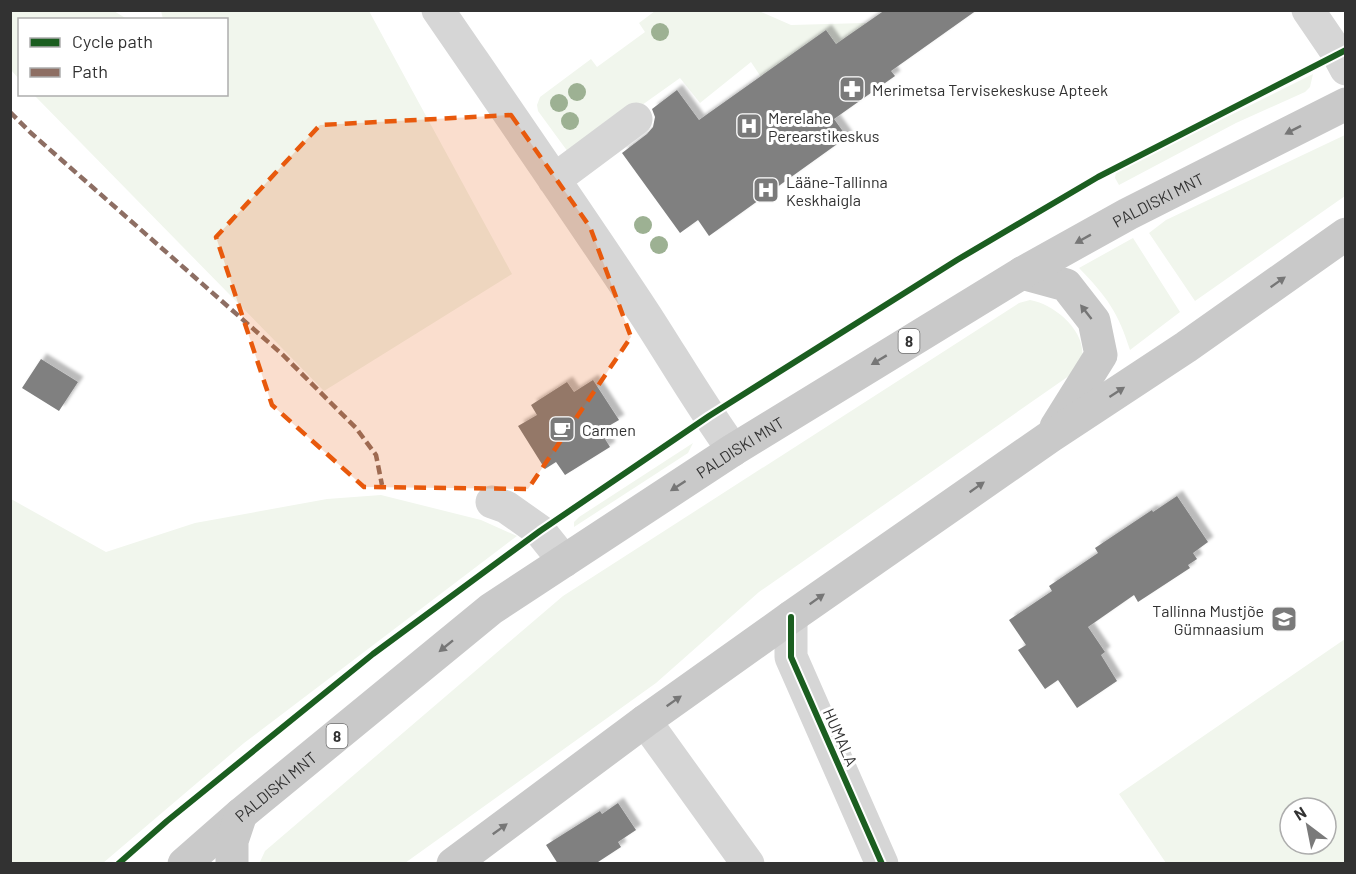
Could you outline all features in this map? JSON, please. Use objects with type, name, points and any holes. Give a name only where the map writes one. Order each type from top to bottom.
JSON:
[{"type":"main road","name":"PALDISKI MNT","points":[[184,864],[241,814],[491,609],[733,450],[1022,273],[1128,214],[1346,104]]},
{"type":"main road","points":[[453,864],[791,617],[1051,436],[1186,347],[1346,234]]},
{"type":"main road","points":[[1022,273],[1066,285],[1094,321],[1101,355],[1051,436]]},
{"type":"main road","points":[[232,864],[232,841],[241,814]]},
{"type":"street","points":[[438,10],[646,317],[733,450]]},
{"type":"street","points":[[1308,10],[1346,69]]},
{"type":"street","points":[[554,180],[636,119]]},
{"type":"street","points":[[492,502],[506,507],[540,531],[564,561]]},
{"type":"street","name":"HUMALA","points":[[791,617],[791,657],[882,864]]},
{"type":"street","points":[[645,722],[748,864]]},
{"type":"highlighted area","points":[[511,115],[590,227],[631,337],[528,489],[364,487],[272,405],[216,237],[320,125]]},
{"type":"shaded area","points":[[11,10],[114,11],[125,18],[18,18],[18,78],[11,70]]},
{"type":"shaded area","points":[[161,11],[369,11],[512,274],[324,391],[35,96],[228,96],[228,18],[163,18]]},
{"type":"shaded area","points":[[655,11],[759,11],[791,25],[865,23],[876,36],[836,44],[826,30],[761,77],[751,62],[700,103],[680,78],[576,152],[568,152],[538,111],[537,105],[540,97],[591,59],[597,67],[645,32],[639,23]]},
{"type":"shaded area","points":[[1313,74],[1310,87],[1305,92],[1236,123],[1119,185],[1115,178],[1116,172]]},
{"type":"shaded area","points":[[1345,135],[1345,196],[1195,301],[1149,233],[1166,220]]},
{"type":"shaded area","points":[[1133,238],[1180,312],[1130,350],[1121,325],[1110,306],[1079,268]]},
{"type":"shaded area","points":[[1030,300],[1049,307],[1067,320],[1074,329],[1082,349],[1082,361],[1076,371],[759,592],[656,683],[405,863],[259,864],[265,851],[563,596],[1019,303]]},
{"type":"shaded area","points":[[693,443],[688,453],[574,527],[574,522],[579,517]]},
{"type":"shaded area","points":[[381,495],[481,520],[517,536],[244,743],[103,863],[11,863],[11,499],[106,552],[195,523],[327,499]]},
{"type":"shaded area","points":[[1345,639],[1345,863],[1166,863],[1119,794]]},
{"type":"building","points":[[885,10],[977,10],[891,71],[895,76],[834,119],[847,137],[709,236],[698,220],[680,233],[622,153],[653,127],[655,117],[652,109],[677,90],[699,120],[826,30],[836,44]]},
{"type":"building","points":[[41,359],[78,382],[59,411],[22,388]]},
{"type":"building","name":"Carmen","points":[[593,380],[619,420],[600,431],[610,447],[565,475],[556,462],[545,469],[518,426],[537,415],[531,405],[567,382],[574,392]]},
{"type":"building","points":[[1177,496],[1208,542],[1193,553],[1197,559],[1188,565],[1190,568],[1138,602],[1134,595],[1088,627],[1105,652],[1101,655],[1117,681],[1077,708],[1058,680],[1045,689],[1018,650],[1026,645],[1009,620],[1052,591],[1049,586],[1098,553],[1095,548]]},
{"type":"building","points":[[618,803],[636,830],[618,842],[621,847],[595,864],[558,864],[546,845],[600,811],[602,814]]},
{"type":"marked path","points":[[10,112],[283,355],[356,428],[376,455],[382,485]]},
{"type":"cycle path","points":[[118,864],[167,821],[373,654],[540,531],[709,416],[957,260],[1098,177],[1346,50]]},
{"type":"cycle path","points":[[791,617],[791,657],[882,864]]},
{"type":"place","name":"Merimetsa Tervisekeskuse Apteek","points":[[852,89]]},
{"type":"place","name":"Merelahe Perearstikeskus","points":[[749,126]]},
{"type":"place","name":"Lääne-Tallinna Keskhaigla","points":[[766,190]]},
{"type":"place","name":"Carmen","points":[[562,429]]},
{"type":"place","name":"Tallinna Mustjõe Gümnaasium","points":[[1284,619]]}]
